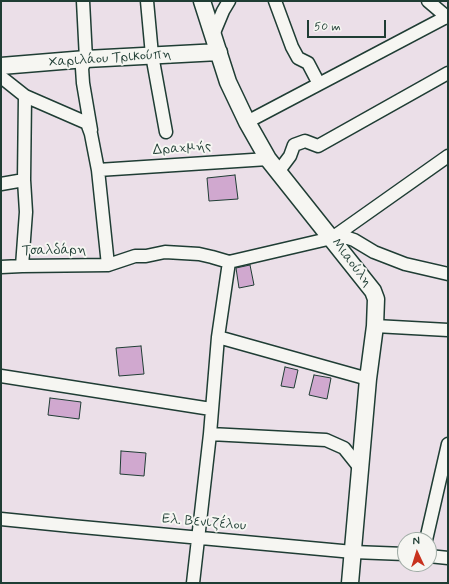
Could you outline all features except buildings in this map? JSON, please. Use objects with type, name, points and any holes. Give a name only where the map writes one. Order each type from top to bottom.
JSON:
[{"type":"street","points":[[83,1],[86,59],[82,68],[91,134],[98,170],[108,265]]},
{"type":"street","points":[[147,1],[152,55],[166,132]]},
{"type":"street","name":"Μιαούλη","points":[[202,1],[228,82],[268,159],[373,291],[376,304],[375,326],[368,379],[350,583]]},
{"type":"street","points":[[213,35],[229,1]]},
{"type":"street","points":[[275,1],[292,47],[298,58],[308,63],[319,84]]},
{"type":"street","points":[[248,122],[447,17],[428,1]]},
{"type":"street","name":"Χαριλάου Τρικούπη","points":[[1,66],[86,59],[219,52]]},
{"type":"street","points":[[278,172],[290,156],[294,145],[305,140],[318,146],[448,72]]},
{"type":"street","points":[[1,77],[25,96],[87,123],[91,134]]},
{"type":"street","points":[[22,266],[26,212],[24,180],[25,96]]},
{"type":"street","points":[[332,238],[448,156]]},
{"type":"street","name":"Δραχμής","points":[[98,170],[268,159]]},
{"type":"street","points":[[1,184],[24,180]]},
{"type":"street","points":[[193,583],[197,537],[210,434],[218,337],[229,262],[332,238],[348,238],[374,252],[404,264],[448,274]]},
{"type":"street","name":"Τσαλδάρη","points":[[1,267],[108,265],[135,256],[146,256],[165,252],[199,254],[229,262]]},
{"type":"street","points":[[375,326],[448,330]]},
{"type":"street","points":[[218,337],[368,379]]},
{"type":"street","points":[[1,376],[211,409]]},
{"type":"street","points":[[210,434],[326,440],[344,448],[360,468]]},
{"type":"street","points":[[428,532],[448,444]]},
{"type":"street","name":"Ελ. Βενιζέλου","points":[[1,518],[100,529],[353,552],[397,554]]},
{"type":"street","points":[[437,557],[448,558]]}]
